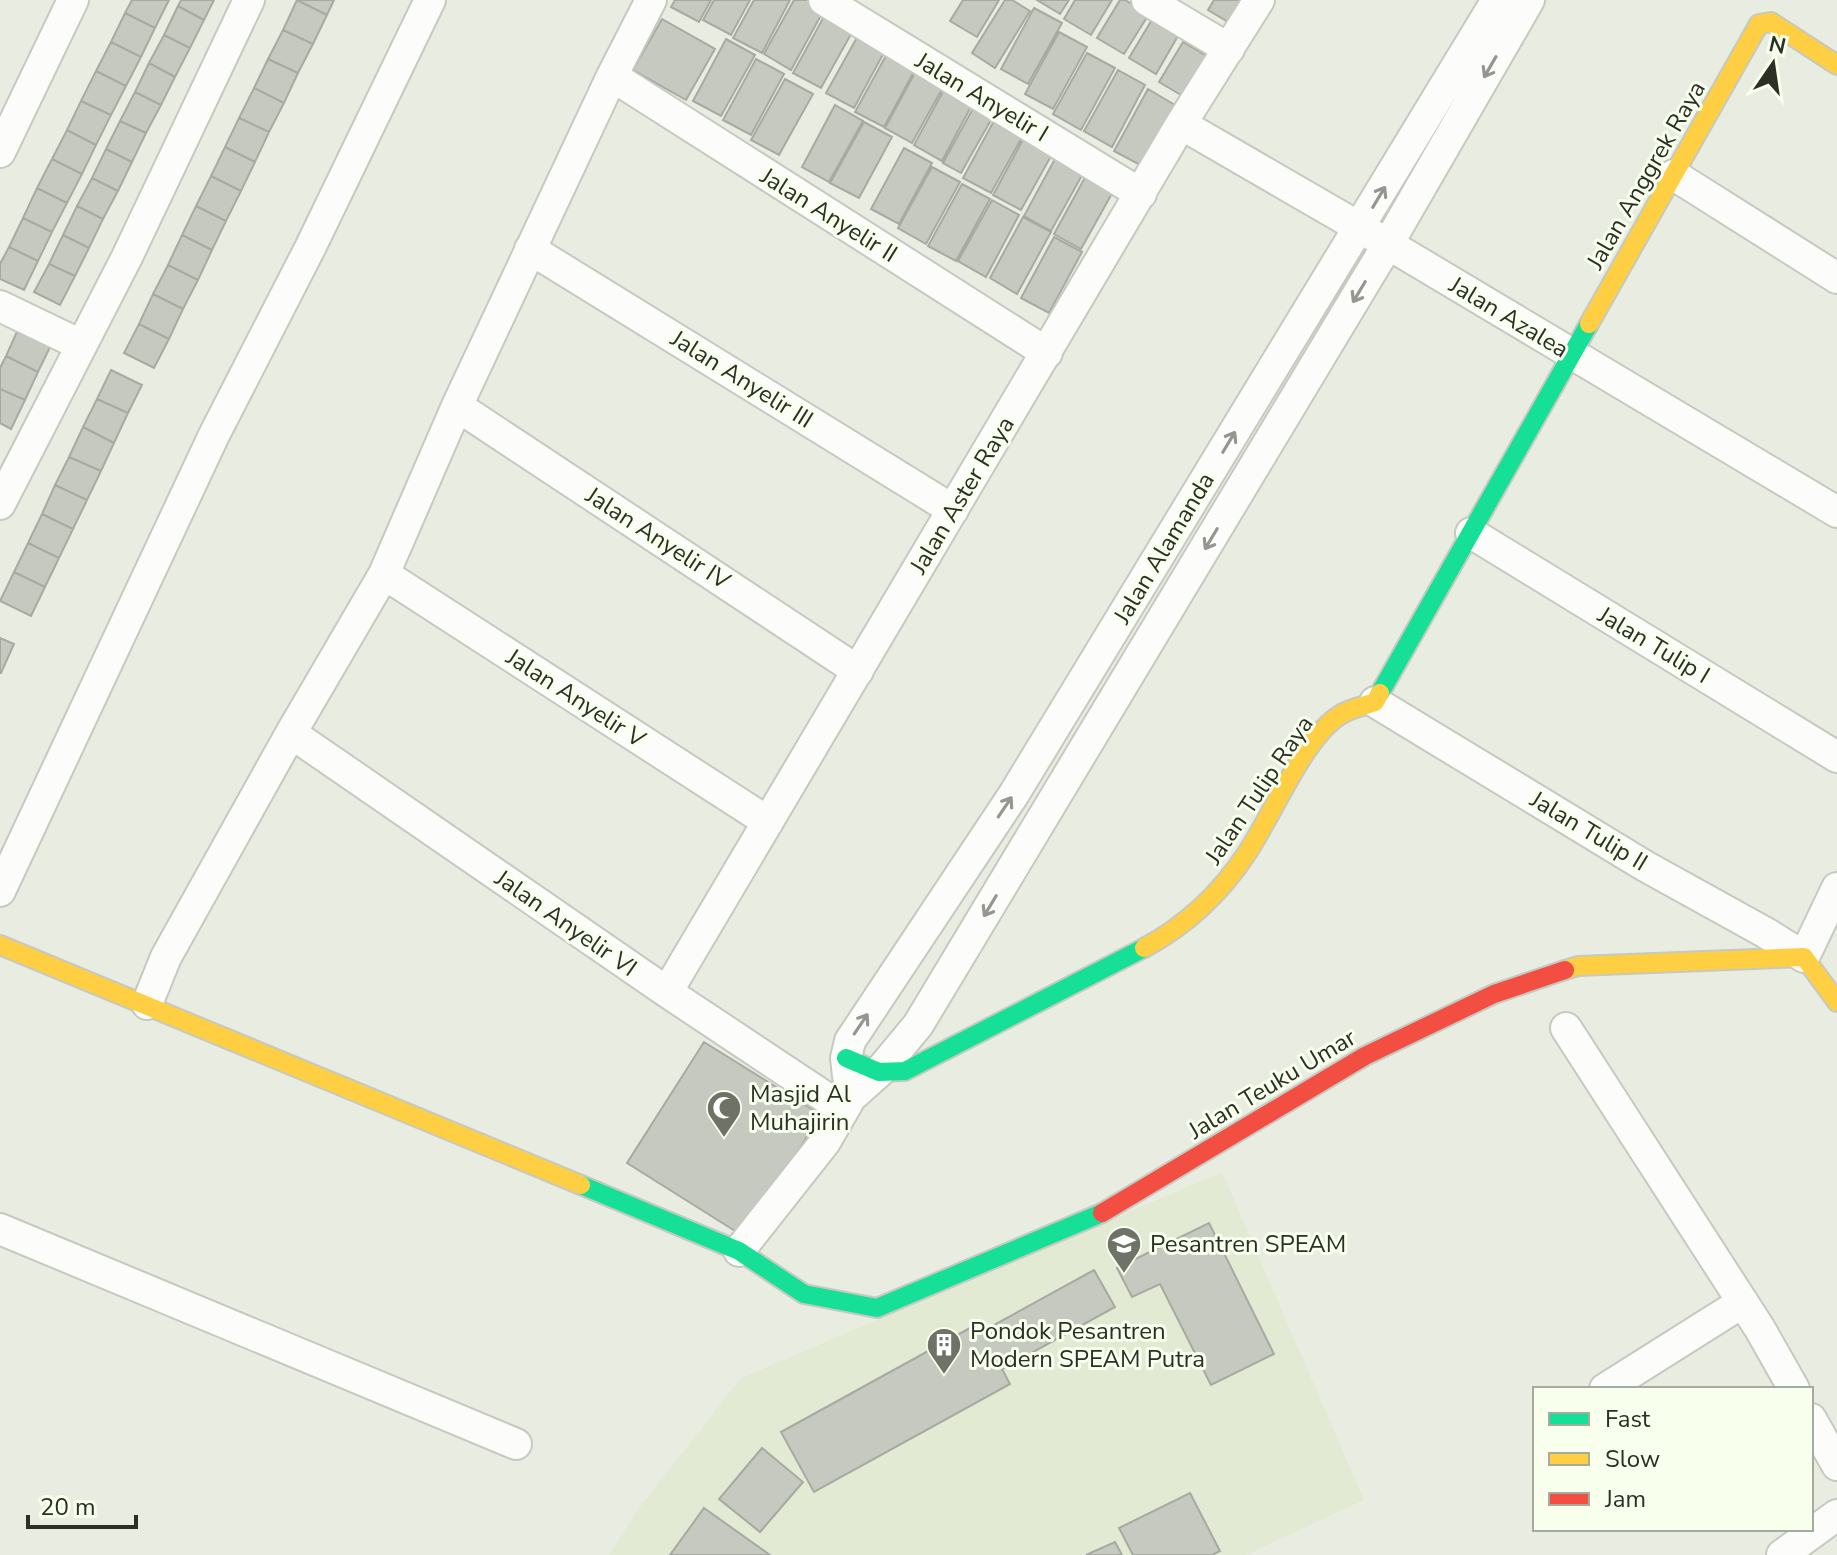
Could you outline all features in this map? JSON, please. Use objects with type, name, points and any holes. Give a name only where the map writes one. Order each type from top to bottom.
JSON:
[{"type":"street","points":[[0,152],[73,0]]},
{"type":"street","points":[[0,504],[127,257],[249,0]]},
{"type":"street","points":[[0,891],[214,435],[310,248],[430,0]]},
{"type":"street","points":[[147,1004],[166,957],[384,574],[530,249],[651,0]]},
{"type":"street","name":"Jalan Anyelir I","points":[[824,0],[1141,194]]},
{"type":"street","points":[[1147,0],[1229,49]]},
{"type":"street","name":"Jalan Aster Raya","points":[[667,992],[1181,124],[1259,0]]},
{"type":"street","name":"Jalan Alamanda","points":[[846,1058],[850,1041],[1014,794],[1497,0]]},
{"type":"street","name":"Jalan Alamanda","points":[[739,1251],[825,1142],[847,1103],[879,1072],[926,1012],[1388,244],[1529,0]]},
{"type":"street","name":"Jalan Anggrek Raya","points":[[1572,355],[1759,24],[1771,22],[1837,65]]},
{"type":"street","name":"Jalan Anyelir II","points":[[612,76],[1047,353]]},
{"type":"street","name":"Jalan Azalea","points":[[1181,124],[1837,512]]},
{"type":"street","points":[[1674,175],[1837,278]]},
{"type":"street","name":"Jalan Anyelir III","points":[[530,249],[953,510]]},
{"type":"street","points":[[0,306],[81,345]]},
{"type":"street","points":[[1375,702],[1572,355]]},
{"type":"street","name":"Jalan Anyelir IV","points":[[457,406],[858,671]]},
{"type":"street","name":"Jalan Tulip I","points":[[1471,533],[1837,757]]},
{"type":"street","name":"Jalan Anyelir V","points":[[384,574],[768,822]]},
{"type":"street","name":"Jalan Tulip Raya","points":[[879,1072],[911,1068],[1182,927],[1203,910],[1244,862],[1308,751],[1339,715],[1375,702]]},
{"type":"street","name":"Jalan Tulip II","points":[[1375,702],[1645,866],[1804,957]]},
{"type":"street","name":"Jalan Anyelir VI","points":[[291,733],[667,992],[847,1103]]},
{"type":"street","points":[[1837,888],[1804,957],[1837,1002]]},
{"type":"street","name":"Jalan Teuku Umar","points":[[0,945],[739,1251],[804,1294],[877,1308],[1099,1215],[1365,1056],[1494,994],[1578,966],[1804,957]]},
{"type":"street","points":[[1566,1028],[1743,1302],[1793,1387]]},
{"type":"street","points":[[847,1103],[846,1058],[879,1072]]},
{"type":"street","points":[[0,1229],[516,1444]]},
{"type":"street","points":[[1608,1387],[1743,1302]]},
{"type":"street","points":[[1813,1423],[1837,1465]]},
{"type":"street","points":[[1782,1555],[1837,1515]]},
{"type":"shaded area","name":"Pesantren SPEAM","points":[[1222,1172],[1364,1500],[1246,1555],[609,1555],[639,1508],[741,1378]]},
{"type":"building","points":[[132,0],[169,0],[155,28],[125,13]]},
{"type":"building","points":[[181,0],[214,0],[204,20],[178,6]]},
{"type":"building","points":[[297,0],[334,0],[327,15]]},
{"type":"building","points":[[297,0],[327,15],[313,44],[283,30]]},
{"type":"building","points":[[675,0],[711,0],[699,22],[671,7]]},
{"type":"building","points":[[714,0],[750,0],[731,35],[703,20]]},
{"type":"building","points":[[754,0],[790,0],[762,53],[733,38]]},
{"type":"building","points":[[794,0],[810,0],[825,8],[791,70],[764,54]]},
{"type":"building","points":[[963,0],[999,0],[977,37],[950,21]]},
{"type":"building","points":[[1005,0],[1012,0],[1030,11],[995,68],[972,53]]},
{"type":"building","points":[[1037,0],[1069,0],[1060,14]]},
{"type":"building","points":[[1075,0],[1112,0],[1091,35],[1064,19]]},
{"type":"building","points":[[1120,0],[1149,14],[1124,54],[1097,38]]},
{"type":"building","points":[[1214,0],[1250,0],[1235,26],[1208,10]]},
{"type":"building","points":[[178,6],[204,20],[190,48],[164,35]]},
{"type":"building","points":[[1034,8],[1062,23],[1028,84],[1001,69]]},
{"type":"building","points":[[827,11],[855,27],[821,88],[793,73]]},
{"type":"building","points":[[125,13],[155,28],[141,57],[111,42]]},
{"type":"building","points":[[1153,18],[1179,34],[1156,74],[1129,58]]},
{"type":"building","points":[[662,19],[715,49],[686,100],[633,70]]},
{"type":"building","points":[[283,30],[313,44],[298,73],[268,59]]},
{"type":"building","points":[[860,32],[887,47],[854,108],[826,93]]},
{"type":"building","points":[[1059,32],[1087,47],[1053,109],[1025,94]]},
{"type":"building","points":[[164,35],[190,48],[175,77],[149,63]]},
{"type":"building","points":[[726,39],[755,55],[721,116],[693,101]]},
{"type":"building","points":[[111,42],[141,57],[126,86],[96,71]]},
{"type":"building","points":[[1183,42],[1210,58],[1186,98],[1159,82]]},
{"type":"building","points":[[889,50],[917,66],[884,127],[855,112]]},
{"type":"building","points":[[1087,53],[1115,68],[1081,130],[1053,114]]},
{"type":"building","points":[[268,59],[298,73],[284,103],[254,88]]},
{"type":"building","points":[[756,59],[784,74],[751,135],[723,120]]},
{"type":"building","points":[[149,63],[175,77],[161,105],[135,92]]},
{"type":"building","points":[[918,67],[946,82],[912,143],[885,128]]},
{"type":"building","points":[[1118,70],[1145,85],[1112,147],[1084,131]]},
{"type":"building","points":[[96,71],[126,86],[111,115],[81,101]]},
{"type":"building","points":[[785,79],[813,94],[779,155],[751,140]]},
{"type":"building","points":[[947,84],[975,99],[942,161],[914,145]]},
{"type":"building","points":[[254,88],[284,103],[269,132],[239,118]]},
{"type":"building","points":[[1148,89],[1175,105],[1142,166],[1114,151]]},
{"type":"building","points":[[135,92],[161,105],[146,133],[120,121]]},
{"type":"building","points":[[81,101],[111,115],[96,145],[67,130]]},
{"type":"building","points":[[976,103],[995,113],[961,173],[943,163]]},
{"type":"building","points":[[835,105],[863,121],[829,182],[802,167]]},
{"type":"building","points":[[996,117],[1025,132],[991,193],[963,178]]},
{"type":"building","points":[[239,118],[269,132],[255,162],[225,147]]},
{"type":"building","points":[[120,121],[146,133],[132,162],[106,149]]},
{"type":"building","points":[[864,122],[892,137],[859,198],[830,183]]},
{"type":"building","points":[[67,130],[96,145],[82,174],[52,159]]},
{"type":"building","points":[[1026,134],[1055,149],[1021,210],[993,195]]},
{"type":"building","points":[[225,147],[255,162],[241,191],[211,176]]},
{"type":"building","points":[[904,148],[932,163],[899,224],[871,209]]},
{"type":"building","points":[[106,149],[132,162],[118,191],[92,178]]},
{"type":"building","points":[[1057,155],[1085,170],[1051,231],[1024,216]]},
{"type":"building","points":[[52,159],[82,174],[67,203],[37,188]]},
{"type":"building","points":[[932,167],[960,182],[926,244],[898,228]]},
{"type":"building","points":[[1088,172],[1115,188],[1081,249],[1054,234]]},
{"type":"building","points":[[211,176],[241,191],[226,221],[196,206]]},
{"type":"building","points":[[92,178],[118,191],[103,219],[77,206]]},
{"type":"building","points":[[962,184],[990,199],[956,261],[928,246]]},
{"type":"building","points":[[37,188],[67,203],[52,232],[23,218]]},
{"type":"building","points":[[992,200],[1019,215],[986,277],[958,261]]},
{"type":"building","points":[[77,206],[103,219],[89,248],[63,235]]},
{"type":"building","points":[[196,206],[226,221],[212,250],[182,235]]},
{"type":"building","points":[[1023,217],[1051,232],[1017,294],[990,278]]},
{"type":"building","points":[[23,218],[52,232],[38,261],[9,247]]},
{"type":"building","points":[[63,235],[89,248],[75,276],[49,264]]},
{"type":"building","points":[[182,235],[212,250],[198,280],[168,265]]},
{"type":"building","points":[[1054,237],[1082,252],[1049,313],[1021,298]]},
{"type":"building","points":[[9,247],[38,261],[24,290],[0,279],[0,264]]},
{"type":"building","points":[[49,264],[75,276],[60,305],[34,292]]},
{"type":"building","points":[[168,265],[198,280],[183,309],[153,294]]},
{"type":"building","points":[[153,294],[183,309],[169,339],[139,324]]},
{"type":"building","points":[[139,324],[169,339],[154,368],[124,353]]},
{"type":"building","points":[[19,327],[52,343],[38,372],[6,356]]},
{"type":"building","points":[[6,356],[38,372],[25,400],[0,389],[0,368]]},
{"type":"building","points":[[111,370],[142,385],[128,413],[97,399]]},
{"type":"building","points":[[0,389],[25,400],[11,429],[0,423]]},
{"type":"building","points":[[97,399],[128,413],[114,443],[83,427]]},
{"type":"building","points":[[83,427],[114,443],[101,471],[69,457]]},
{"type":"building","points":[[69,457],[101,471],[87,500],[55,485]]},
{"type":"building","points":[[55,485],[87,500],[73,529],[42,514]]},
{"type":"building","points":[[42,514],[73,529],[59,558],[28,543]]},
{"type":"building","points":[[28,543],[59,558],[45,587],[14,572]]},
{"type":"building","points":[[14,572],[45,587],[31,616],[0,601]]},
{"type":"building","points":[[0,638],[14,644],[1,673],[0,673]]},
{"type":"building","name":"Masjid Al Muhajirin","points":[[704,1042],[821,1115],[743,1236],[627,1163]]},
{"type":"building","name":"Pondok Pesantren Modern SPEAM Putra","points":[[1209,1223],[1274,1354],[1211,1385],[1160,1284],[1132,1297],[1117,1268]]},
{"type":"building","name":"Pondok Pesantren Modern SPEAM Putra","points":[[1094,1270],[1115,1307],[1002,1369],[1010,1384],[814,1492],[781,1432],[970,1328],[974,1336]]},
{"type":"building","points":[[762,1448],[803,1482],[760,1532],[719,1499]]},
{"type":"building","points":[[1190,1493],[1220,1551],[1212,1555],[1133,1555],[1119,1528]]},
{"type":"building","points":[[704,1508],[770,1555],[670,1555]]},
{"type":"building","points":[[1115,1542],[1122,1555],[1086,1555]]},
{"type":"traffic: fast","points":[[1380,693],[1589,324]]},
{"type":"traffic: fast","points":[[846,1058],[879,1072],[905,1071],[1144,948]]},
{"type":"traffic: fast","points":[[581,1185],[739,1251],[804,1294],[877,1308],[1102,1213]]},
{"type":"traffic: slow","points":[[1589,324],[1759,24],[1771,22],[1837,65]]},
{"type":"traffic: slow","points":[[1144,948],[1188,919],[1226,882],[1257,837],[1301,759],[1327,726],[1340,715],[1375,702],[1380,693]]},
{"type":"traffic: slow","points":[[0,945],[581,1185]]},
{"type":"traffic: slow","points":[[1565,970],[1578,966],[1804,957],[1837,1002]]},
{"type":"traffic: jam","points":[[1102,1213],[1365,1056],[1494,994],[1565,970]]},
{"type":"place","name":"Masjid Al Muhajirin","points":[[724,1139]]},
{"type":"place","name":"Pesantren SPEAM","points":[[1124,1275]]},
{"type":"place","name":"Pondok Pesantren Modern SPEAM Putra","points":[[944,1376]]}]
